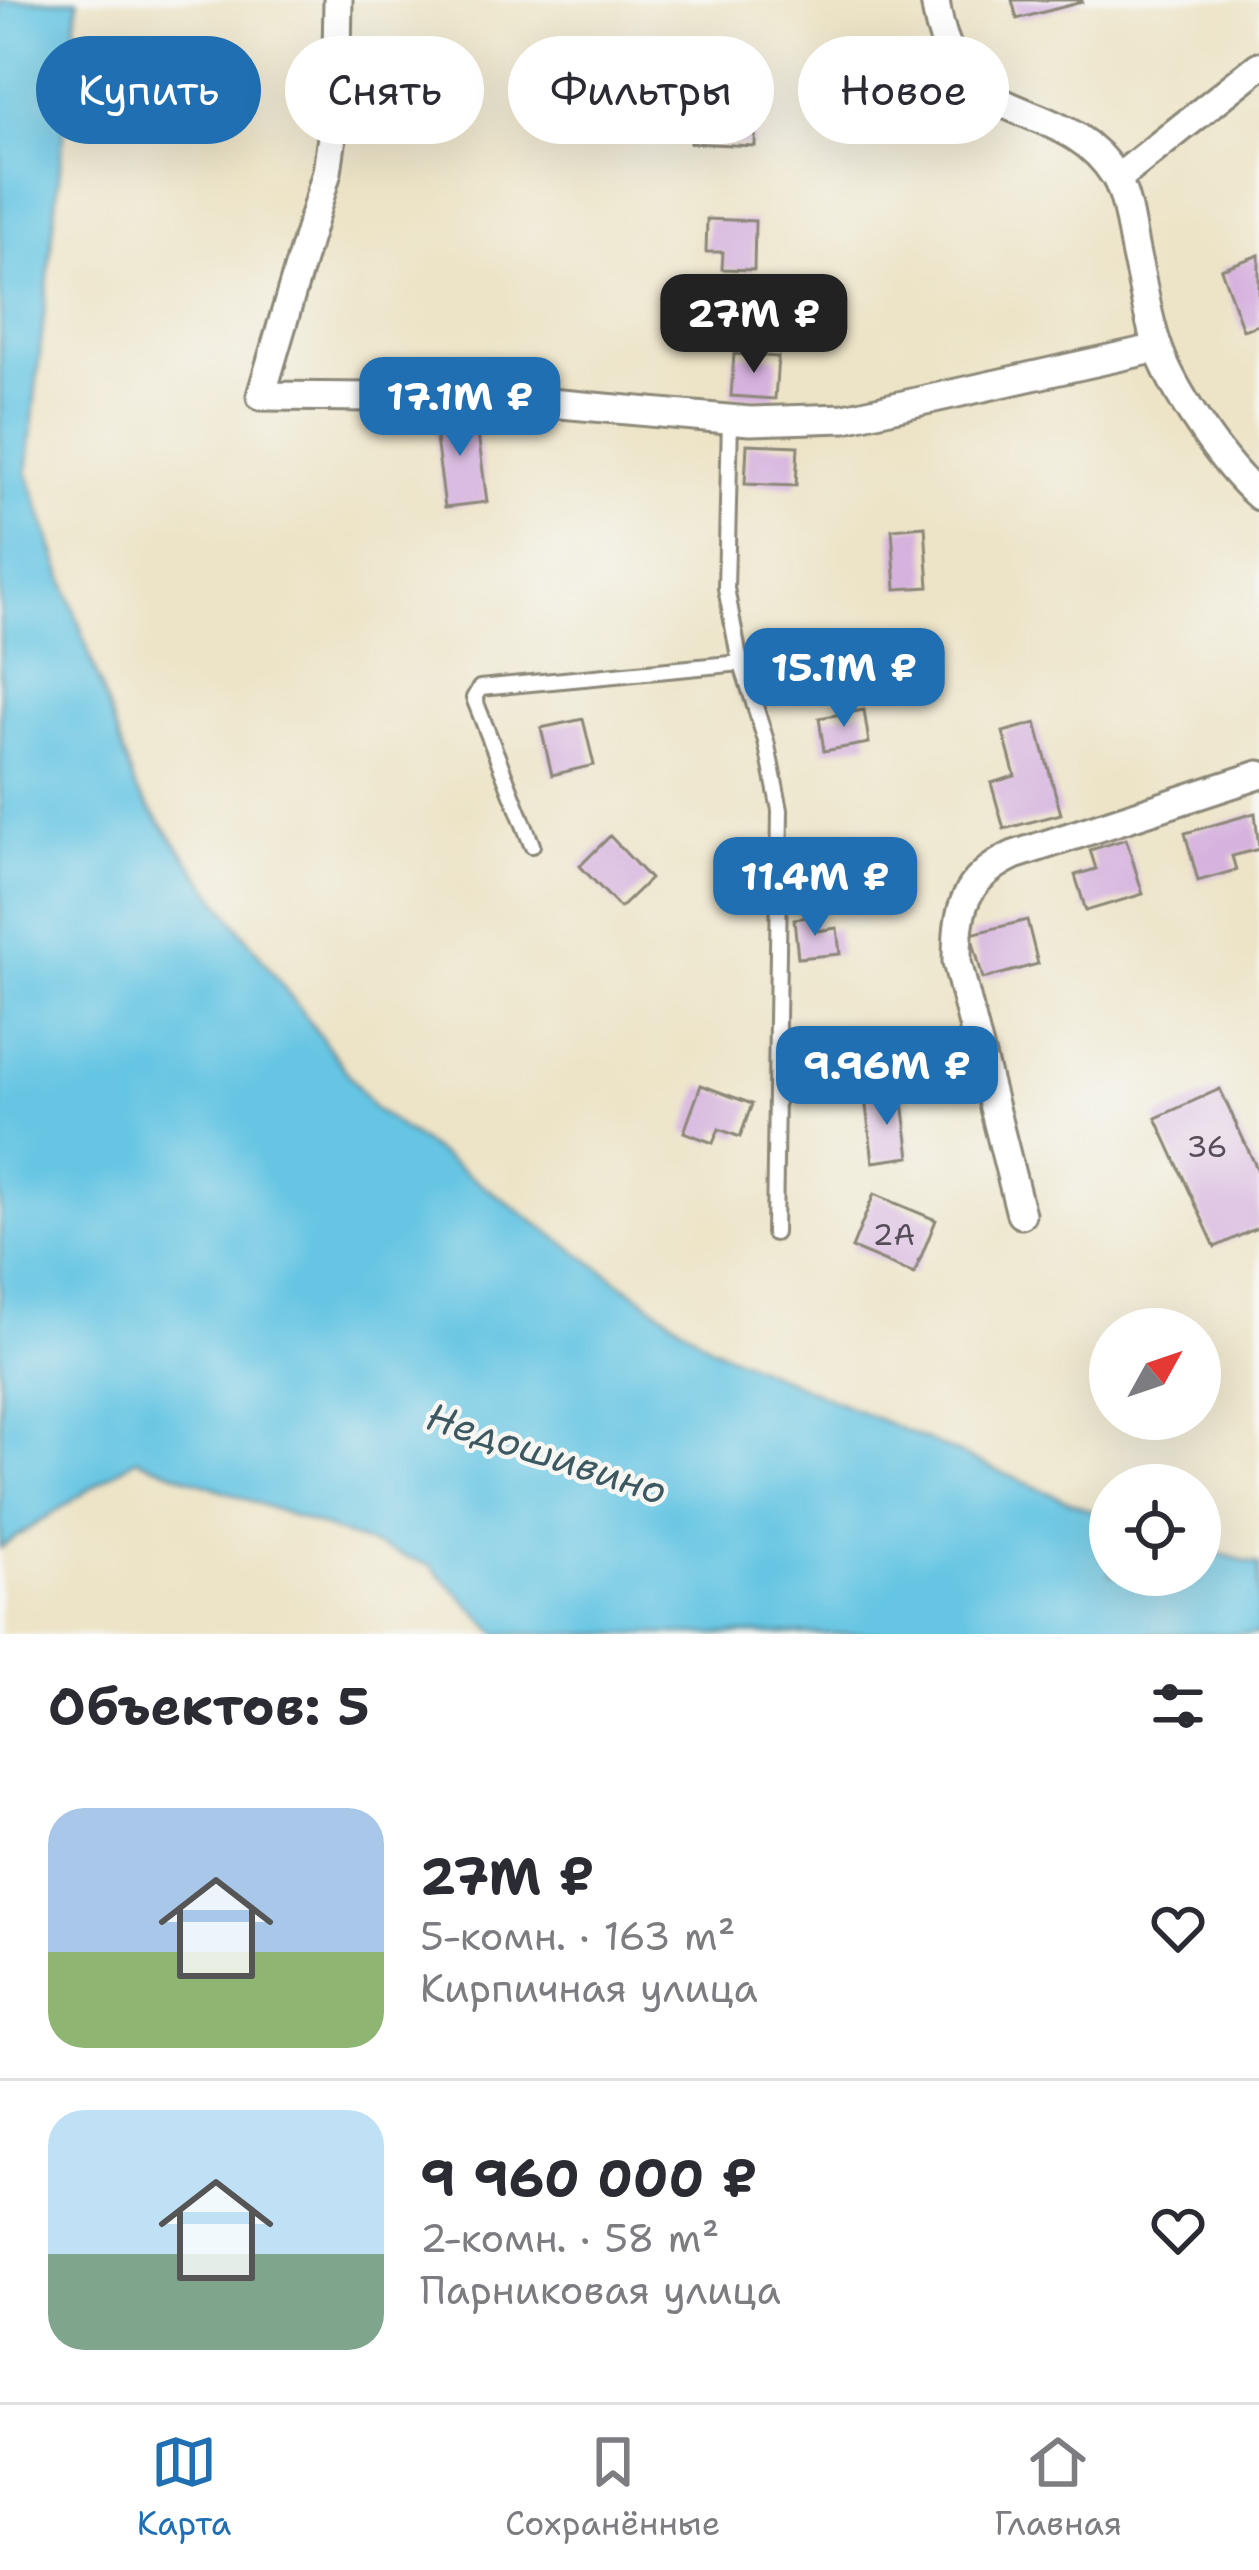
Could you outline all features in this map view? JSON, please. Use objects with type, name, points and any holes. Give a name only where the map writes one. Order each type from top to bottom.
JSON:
[{"type":"street","points":[[338,0],[336,108],[327,172],[261,396],[494,398],[730,419],[845,418],[1158,348]]},
{"type":"street","points":[[935,0],[940,34],[952,62],[975,88],[1073,136],[1098,154],[1118,179],[1158,348],[1214,448],[1259,496]]},
{"type":"street","points":[[1118,179],[1259,66]]},
{"type":"street","points":[[1022,1214],[957,962],[957,927],[973,884],[993,865],[1014,855],[1259,775]]},
{"type":"lane","points":[[730,419],[726,589],[780,811],[774,1233]]},
{"type":"lane","points":[[532,845],[474,698],[479,688],[741,663]]},
{"type":"water","name":"Недошивино","points":[[0,0],[78,0],[74,36],[36,36],[36,144],[62,144],[27,472],[136,790],[374,1108],[713,1348],[1089,1510],[1089,1596],[1221,1596],[1221,1554],[1259,1565],[1259,1634],[498,1634],[431,1566],[136,1459],[0,1548]]},
{"type":"building","points":[[1012,0],[1082,0],[1082,2],[1017,19]]},
{"type":"building","points":[[707,219],[755,221],[754,270],[722,269],[723,252],[706,252]]},
{"type":"building","points":[[1259,255],[1259,325],[1243,330],[1221,269]]},
{"type":"building","points":[[734,354],[778,357],[775,399],[731,396]]},
{"type":"building","points":[[475,411],[487,502],[445,507],[433,416]]},
{"type":"building","points":[[747,444],[798,446],[796,486],[745,484]]},
{"type":"building","points":[[925,526],[929,587],[896,589],[892,529]]},
{"type":"building","points":[[864,710],[869,743],[824,751],[819,718]]},
{"type":"building","points":[[583,719],[594,765],[552,775],[541,728]]},
{"type":"building","points":[[1036,723],[1061,814],[1004,829],[991,783],[1015,776],[1003,732]]},
{"type":"building","points":[[1255,813],[1259,849],[1232,856],[1236,870],[1198,881],[1185,833]]},
{"type":"building","points":[[610,836],[650,879],[620,908],[580,866]]},
{"type":"building","points":[[1126,839],[1143,894],[1086,911],[1075,875],[1096,869],[1090,850]]},
{"type":"building","points":[[816,916],[817,931],[837,928],[840,954],[798,958],[794,919]]},
{"type":"building","points":[[1027,920],[1038,964],[983,979],[971,934]]},
{"type":"building","points":[[701,1085],[752,1104],[740,1137],[719,1129],[713,1143],[684,1132]]},
{"type":"building","points":[[1220,1089],[1259,1173],[1259,1227],[1215,1247],[1156,1118]]},
{"type":"building","points":[[902,1094],[910,1157],[873,1162],[865,1098]]},
{"type":"building","points":[[874,1194],[936,1220],[914,1274],[852,1248]]}]
